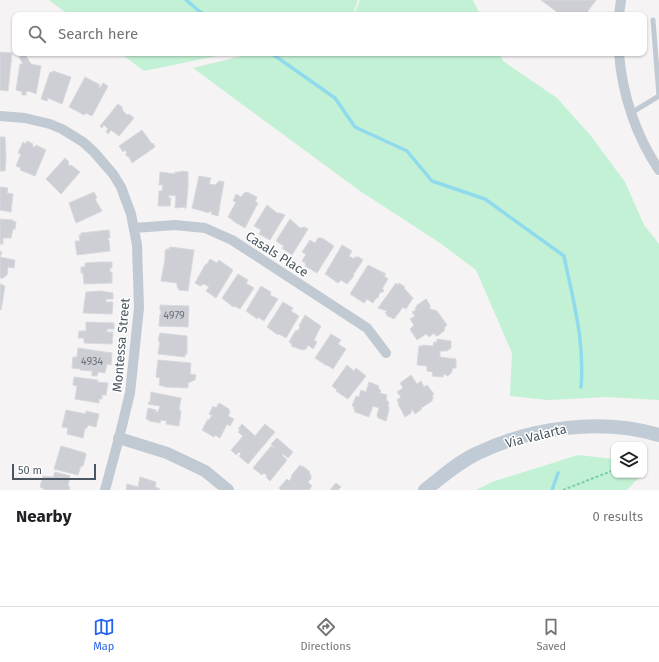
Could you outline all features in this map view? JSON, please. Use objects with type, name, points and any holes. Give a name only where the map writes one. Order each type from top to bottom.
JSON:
[{"type":"main road","name":"Via Valarta","points":[[425,490],[454,467],[477,453],[522,437],[563,428],[588,425],[642,430],[659,435]]},
{"type":"street","points":[[619,12],[621,0]]},
{"type":"street","points":[[619,56],[622,75],[631,113],[646,149],[659,170]]},
{"type":"street","name":"Montessa Street","points":[[0,116],[25,118],[50,124],[62,129],[83,142],[113,174],[127,200],[137,245],[139,308],[130,393],[105,490]]},
{"type":"street","name":"Casals Place","points":[[134,228],[175,225],[206,228],[232,240],[367,328],[386,353]]},
{"type":"street","points":[[119,438],[166,453],[205,471],[228,490]]},
{"type":"lane","points":[[631,113],[659,96],[653,20]]},
{"type":"path","points":[[563,490],[611,471]]},
{"type":"green space","points":[[49,0],[358,0],[354,12],[65,12]]},
{"type":"green space","points":[[360,0],[473,0],[479,12],[355,12]]},
{"type":"green space","points":[[124,56],[216,56],[144,71]]},
{"type":"green space","points":[[242,56],[500,56],[503,61],[557,98],[591,136],[625,182],[644,225],[659,244],[659,400],[607,397],[548,400],[510,396],[512,353],[476,270],[440,243],[360,191],[193,68]]},
{"type":"green space","points":[[578,455],[611,459],[611,478],[638,478],[627,490],[476,490],[492,482]]},
{"type":"building","points":[[541,0],[596,0],[587,12],[557,12]]},
{"type":"building","points":[[0,52],[12,53],[8,91],[0,90]]},
{"type":"building","points":[[26,56],[31,64],[41,66],[36,94],[29,91],[26,92],[26,95],[22,95],[22,92],[16,90],[20,64],[23,64],[19,57]]},
{"type":"building","points":[[53,71],[71,77],[62,104],[48,98],[47,101],[41,99],[50,72],[52,73]]},
{"type":"building","points":[[85,77],[100,85],[98,87],[101,87],[103,83],[108,86],[92,116],[86,113],[84,115],[69,107]]},
{"type":"building","points":[[118,104],[127,115],[129,114],[134,118],[119,136],[111,130],[108,134],[106,131],[108,129],[104,125],[102,128],[100,126]]},
{"type":"building","points":[[142,130],[155,147],[132,163],[129,157],[125,154],[127,153],[125,150],[123,152],[119,146]]},
{"type":"building","points":[[0,137],[5,137],[5,171],[0,171]]},
{"type":"building","points":[[27,141],[33,144],[32,146],[35,147],[36,145],[46,150],[35,176],[20,170],[21,168],[16,166],[21,154],[18,153],[23,142],[26,144]]},
{"type":"building","points":[[65,158],[69,162],[68,164],[70,166],[71,165],[80,172],[61,194],[46,179]]},
{"type":"building","points":[[160,172],[175,174],[175,172],[188,172],[186,208],[175,208],[176,196],[169,195],[169,198],[171,198],[170,206],[158,206],[159,191],[162,191],[163,185],[159,185]]},
{"type":"building","points":[[199,176],[211,178],[209,184],[215,185],[219,181],[224,182],[218,216],[211,214],[212,212],[209,211],[209,213],[192,208]]},
{"type":"building","points":[[0,187],[8,188],[7,193],[13,194],[11,212],[0,210]]},
{"type":"building","points":[[94,192],[97,198],[95,199],[102,211],[76,223],[69,203]]},
{"type":"building","points":[[247,192],[257,197],[255,202],[258,203],[245,228],[228,217],[236,202],[233,201],[236,194],[241,197]]},
{"type":"building","points":[[267,205],[277,213],[285,215],[270,240],[259,234],[261,230],[254,226]]},
{"type":"building","points":[[0,219],[13,220],[16,222],[11,238],[3,238],[3,244],[0,244]]},
{"type":"building","points":[[290,219],[300,228],[304,227],[308,229],[292,255],[282,248],[284,246],[276,241]]},
{"type":"building","points":[[109,230],[110,238],[108,238],[108,240],[110,251],[77,255],[75,241],[80,241],[79,235],[81,235],[81,233]]},
{"type":"building","points":[[318,238],[322,238],[334,246],[317,273],[305,266],[306,264],[302,261],[306,254],[302,252],[310,240],[315,243]]},
{"type":"building","points":[[342,245],[352,251],[349,256],[354,259],[355,257],[359,257],[363,260],[353,275],[354,276],[347,284],[341,280],[338,283],[325,274]]},
{"type":"building","points":[[170,247],[194,250],[188,291],[179,290],[177,283],[161,281],[165,252],[166,249],[169,249]]},
{"type":"building","points":[[0,257],[15,260],[14,268],[8,267],[7,275],[3,278],[0,278]]},
{"type":"building","points":[[210,259],[217,263],[219,260],[233,270],[216,298],[206,291],[209,287],[204,284],[200,286],[195,283]]},
{"type":"building","points":[[112,262],[110,272],[112,272],[112,283],[84,284],[81,267],[85,267],[85,263]]},
{"type":"building","points":[[368,265],[386,274],[384,276],[388,279],[382,289],[384,290],[382,293],[380,292],[378,298],[376,298],[373,303],[367,299],[364,303],[350,294]]},
{"type":"building","points":[[238,274],[248,280],[246,283],[254,288],[240,309],[234,306],[233,307],[222,298]]},
{"type":"building","points":[[396,283],[398,285],[399,283],[405,287],[404,288],[413,298],[406,309],[403,307],[394,319],[386,315],[387,314],[385,313],[387,311],[378,308]]},
{"type":"building","points":[[0,284],[5,286],[1,310],[0,309]]},
{"type":"building","points":[[261,286],[271,292],[270,295],[278,299],[264,321],[258,317],[257,319],[246,311]]},
{"type":"building","points":[[101,291],[113,293],[113,299],[106,299],[106,302],[113,302],[112,314],[83,313],[86,292]]},
{"type":"building","points":[[426,299],[430,305],[430,309],[437,311],[447,325],[444,328],[445,330],[439,335],[436,336],[434,333],[429,337],[426,334],[417,340],[410,329],[414,325],[410,319],[415,316],[412,312],[416,310],[416,306]]},
{"type":"building","points":[[283,302],[293,308],[291,311],[299,316],[286,338],[279,334],[278,335],[267,327]]},
{"type":"building","points":[[160,305],[189,306],[188,327],[159,326],[161,314]]},
{"type":"building","points":[[305,315],[321,326],[314,340],[317,342],[313,349],[308,345],[306,349],[302,350],[291,346],[292,344],[289,342],[296,330],[298,331]]},
{"type":"building","points":[[86,322],[114,323],[114,329],[107,329],[107,332],[113,332],[112,344],[84,343],[84,338],[78,338],[79,331],[86,331]]},
{"type":"building","points":[[160,333],[187,336],[187,354],[185,354],[185,357],[158,354],[160,341],[158,341]]},
{"type":"building","points":[[331,334],[341,340],[338,344],[346,349],[333,369],[315,358]]},
{"type":"building","points":[[437,339],[451,341],[451,348],[447,351],[440,351],[440,357],[456,359],[456,368],[453,368],[448,376],[444,374],[443,377],[432,376],[433,372],[427,371],[427,366],[417,365],[419,346],[433,346],[434,342],[437,342]]},
{"type":"building","points":[[78,348],[112,353],[111,365],[107,364],[105,373],[98,372],[97,376],[92,376],[92,371],[72,368],[73,357],[77,357]]},
{"type":"building","points":[[158,360],[191,363],[190,374],[196,375],[195,380],[188,383],[188,388],[166,387],[159,385],[160,378],[156,377]]},
{"type":"building","points":[[347,365],[354,371],[356,368],[366,376],[348,399],[336,391],[337,390],[332,386]]},
{"type":"building","points":[[411,375],[417,384],[421,381],[424,387],[427,385],[434,394],[432,395],[432,401],[421,408],[422,409],[415,414],[412,409],[411,413],[405,417],[398,404],[399,403],[397,400],[401,397],[397,392],[403,388],[400,383]]},
{"type":"building","points":[[74,377],[98,380],[97,382],[108,383],[106,395],[102,395],[102,399],[99,399],[99,403],[75,399],[77,386],[73,385]]},
{"type":"building","points":[[369,382],[379,386],[378,389],[381,390],[380,393],[387,395],[386,400],[389,402],[389,410],[386,421],[378,418],[377,415],[379,408],[373,406],[369,417],[355,412],[354,407],[352,406],[356,396],[359,397],[361,390],[366,392]]},
{"type":"building","points":[[150,392],[181,398],[179,426],[166,424],[167,421],[161,420],[160,423],[146,419],[148,408],[158,412],[160,406],[148,404],[150,402]]},
{"type":"building","points":[[219,403],[229,409],[230,412],[228,416],[234,419],[230,426],[227,424],[220,438],[215,435],[214,437],[202,430],[212,415],[209,414],[213,406],[216,408]]},
{"type":"building","points":[[66,410],[86,414],[86,411],[99,414],[96,427],[88,425],[87,428],[85,428],[83,438],[67,434],[68,428],[62,427]]},
{"type":"building","points":[[242,424],[255,436],[265,424],[275,432],[248,464],[239,456],[241,454],[239,452],[236,455],[231,450],[243,436],[238,432],[240,430],[238,429]]},
{"type":"building","points":[[277,438],[293,452],[288,458],[283,454],[282,455],[287,460],[270,481],[264,473],[262,475],[253,468],[271,446],[276,449],[271,444]]},
{"type":"building","points":[[61,446],[85,453],[86,455],[83,466],[81,466],[78,475],[54,469]]},
{"type":"building","points":[[300,465],[310,472],[309,474],[311,475],[311,479],[308,482],[312,486],[309,490],[281,490],[279,488],[287,479],[289,481]]},
{"type":"building","points":[[55,472],[70,476],[68,486],[70,487],[69,490],[44,490],[40,487],[43,476],[53,477]]},
{"type":"building","points":[[140,477],[156,482],[155,487],[160,490],[126,490],[127,484],[138,487]]},
{"type":"building","points":[[336,483],[341,487],[338,490],[330,490]]},
{"type":"waterway","points":[[186,0],[201,12]]},
{"type":"waterway","points":[[275,56],[335,98],[355,127],[407,151],[432,181],[485,199],[564,256],[580,337],[582,370],[581,387]]},
{"type":"waterway","points":[[552,490],[558,473]]}]
